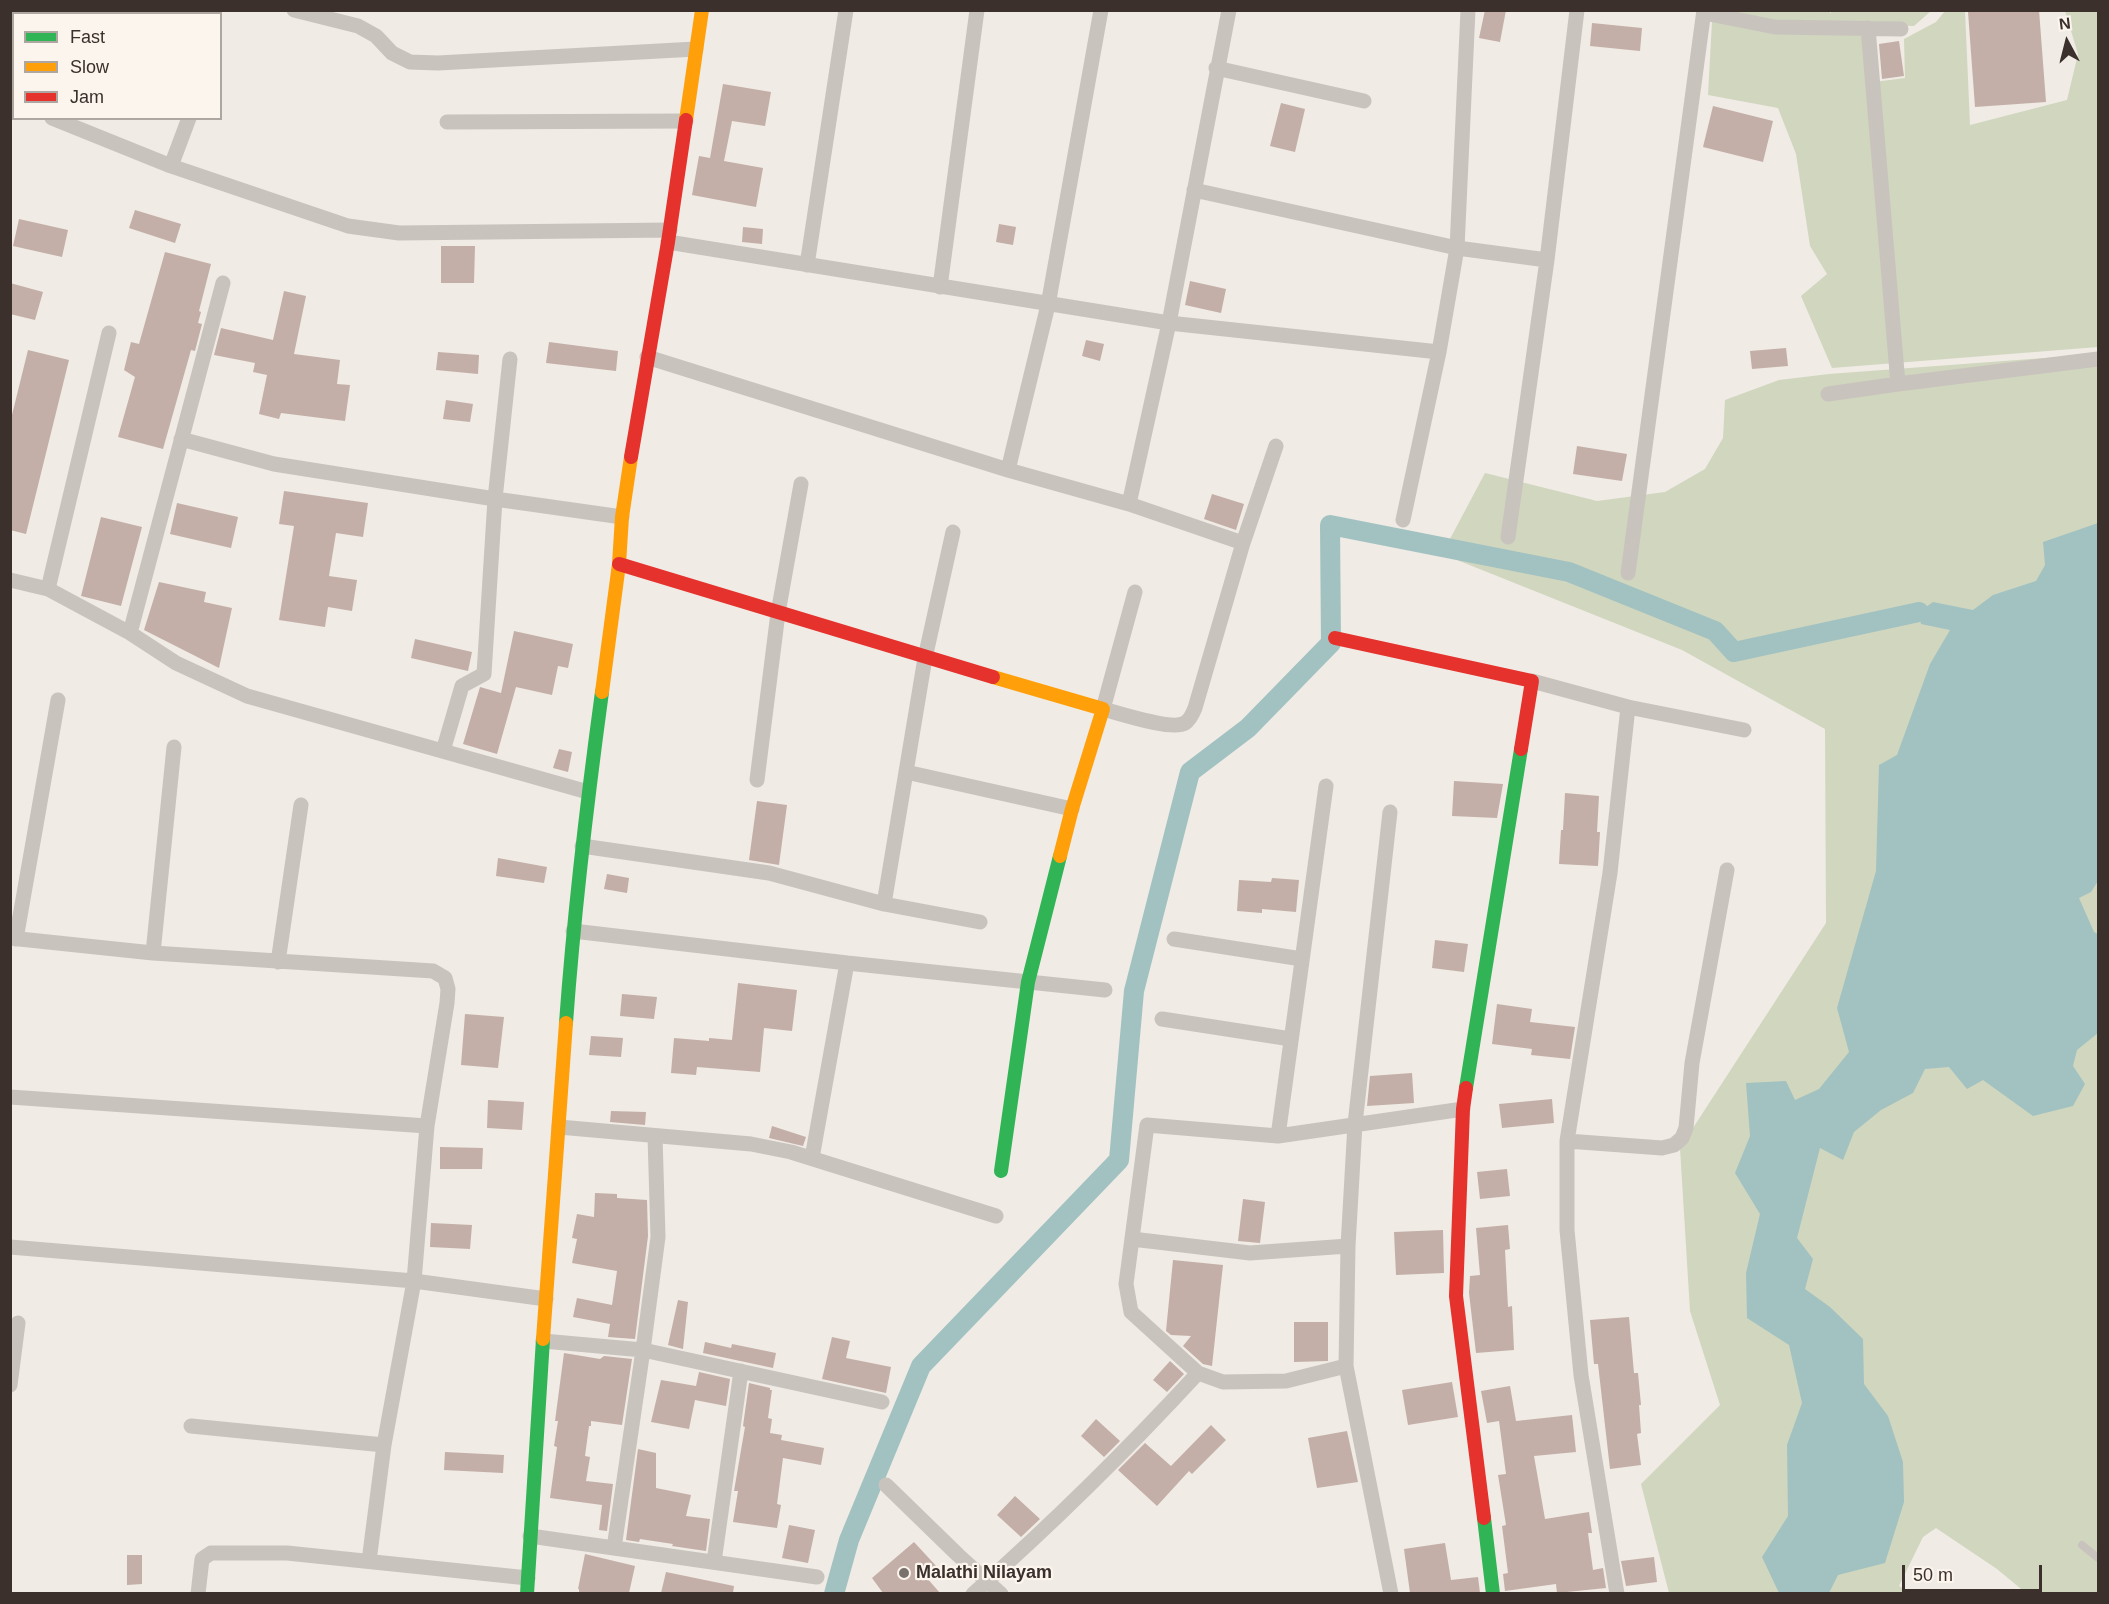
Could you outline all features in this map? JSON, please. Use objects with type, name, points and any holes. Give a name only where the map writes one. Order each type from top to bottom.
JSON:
[{"type":"street","points":[[294,10],[358,26],[376,36],[392,53],[410,62],[438,63],[696,50]]},
{"type":"street","points":[[198,1593],[202,1558],[211,1553],[287,1553],[369,1561],[527,1586],[573,931],[582,846],[619,564],[622,517],[669,236],[702,10]]},
{"type":"street","points":[[807,265],[846,10]]},
{"type":"street","points":[[940,287],[977,10]]},
{"type":"street","points":[[1008,470],[1048,305],[1101,10]]},
{"type":"street","points":[[1129,504],[1169,323],[1216,68],[1229,10]]},
{"type":"street","points":[[1403,520],[1440,352],[1457,248],[1468,10]]},
{"type":"street","points":[[1509,537],[1547,260],[1576,10]]},
{"type":"street","points":[[1628,573],[1704,12],[1775,27],[1901,29]]},
{"type":"street","points":[[1868,28],[1898,384]]},
{"type":"street","points":[[1216,68],[1364,101]]},
{"type":"street","points":[[57,120],[171,166],[348,226],[399,232],[669,236],[807,265],[1048,305],[1169,323],[1440,352]]},
{"type":"street","points":[[171,166],[188,120]]},
{"type":"street","points":[[447,122],[686,121]]},
{"type":"street","points":[[1194,190],[1457,248],[1547,260]]},
{"type":"street","points":[[130,633],[223,283]]},
{"type":"street","points":[[48,589],[109,333]]},
{"type":"street","points":[[647,357],[1008,470],[1129,504],[1243,543]]},
{"type":"street","points":[[1828,394],[2098,358]]},
{"type":"street","points":[[443,751],[462,686],[484,674],[495,499],[510,359]]},
{"type":"street","points":[[181,439],[274,464],[622,517]]},
{"type":"street","points":[[619,564],[925,658],[1172,727],[1185,724],[1191,718],[1195,708],[1243,543],[1276,446]]},
{"type":"street","points":[[757,780],[778,613],[801,484]]},
{"type":"street","points":[[884,904],[925,658],[953,532]]},
{"type":"street","points":[[10,580],[48,589],[130,633],[176,663],[247,696],[588,792]]},
{"type":"street","points":[[1001,1171],[1028,982],[1072,809],[1135,592]]},
{"type":"street","points":[[1335,638],[1532,681],[1628,707],[1744,730]]},
{"type":"street","points":[[1493,1593],[1456,1296],[1463,1109],[1532,681]]},
{"type":"street","points":[[58,700],[13,938],[153,953],[433,971],[445,978],[448,989],[447,1003],[427,1126],[414,1281],[384,1445],[369,1561]]},
{"type":"street","points":[[1617,1593],[1581,1376],[1567,1230],[1567,1141],[1610,873],[1628,707]]},
{"type":"street","points":[[153,953],[174,747]]},
{"type":"street","points":[[906,772],[1072,809]]},
{"type":"street","points":[[1278,1136],[1326,786]]},
{"type":"street","points":[[278,962],[301,805]]},
{"type":"street","points":[[1390,812],[1355,1124],[1348,1246],[1346,1366],[1391,1593]]},
{"type":"street","points":[[582,846],[768,873],[884,904],[980,922]]},
{"type":"street","points":[[1567,1141],[1662,1148],[1674,1145],[1682,1138],[1686,1128],[1692,1063],[1727,870]]},
{"type":"street","points":[[573,931],[1105,990]]},
{"type":"street","points":[[1174,939],[1302,959]]},
{"type":"street","points":[[812,1158],[847,963]]},
{"type":"street","points":[[1162,1019],[1291,1039]]},
{"type":"street","points":[[10,1097],[427,1126]]},
{"type":"street","points":[[1346,1366],[1286,1381],[1223,1382],[1198,1373],[1131,1312],[1126,1284],[1147,1125],[1278,1136],[1463,1109]]},
{"type":"street","points":[[559,1127],[751,1144],[812,1158],[996,1216]]},
{"type":"street","points":[[614,1548],[644,1350],[658,1236],[655,1136]]},
{"type":"street","points":[[1132,1239],[1250,1252],[1348,1246]]},
{"type":"street","points":[[10,1247],[414,1281],[546,1299]]},
{"type":"street","points":[[10,1385],[18,1323]]},
{"type":"street","points":[[543,1341],[644,1350],[882,1402]]},
{"type":"street","points":[[714,1562],[741,1371]]},
{"type":"street","points":[[973,1593],[1059,1515],[1149,1426],[1198,1373]]},
{"type":"street","points":[[191,1426],[384,1445]]},
{"type":"street","points":[[886,1485],[958,1556],[1001,1593]]},
{"type":"street","points":[[530,1536],[817,1577]]},
{"type":"lane","points":[[2082,1545],[2098,1558]]},
{"type":"green space","points":[[1830,10],[1830,14],[1832,10],[1931,11],[1914,26],[1770,22],[1721,11]]},
{"type":"green space","points":[[1945,11],[1965,11],[1970,125],[2067,100],[2078,54],[2065,11],[2098,11],[2098,347],[1832,368],[1801,296],[1827,274],[1810,246],[1796,154],[1778,108],[1708,95],[1712,22],[1867,33],[1874,82],[1905,78],[1904,39],[1936,22]]},
{"type":"green space","points":[[2098,354],[2098,1593],[2026,1593],[1997,1569],[1936,1528],[1923,1537],[1899,1586],[1911,1593],[1669,1593],[1641,1484],[1720,1405],[1690,1311],[1680,1148],[1826,923],[1825,729],[1682,650],[1442,554],[1485,473],[1597,501],[1665,492],[1705,469],[1723,438],[1725,400],[1779,380],[1829,374]]},
{"type":"water","points":[[2098,523],[2098,881],[2091,892],[2079,898],[2094,932],[2098,934],[2098,1033],[2077,1050],[2073,1066],[2085,1084],[2073,1106],[2033,1116],[1983,1080],[1967,1089],[1949,1067],[1925,1069],[1913,1093],[1881,1110],[1854,1132],[1843,1160],[1820,1148],[1797,1238],[1813,1259],[1805,1289],[1830,1307],[1863,1339],[1864,1384],[1888,1416],[1903,1462],[1904,1502],[1885,1563],[1838,1575],[1829,1593],[1779,1593],[1762,1557],[1788,1516],[1787,1445],[1802,1403],[1789,1345],[1747,1318],[1746,1273],[1760,1214],[1735,1173],[1750,1136],[1746,1083],[1786,1081],[1795,1100],[1819,1089],[1849,1052],[1837,1008],[1876,871],[1879,765],[1897,755],[1930,664],[1950,630],[1921,624],[1919,612],[1933,602],[1973,610],[1993,595],[2036,581],[2045,565],[2043,542]]},
{"type":"building","points":[[1485,10],[1506,10],[1500,42],[1479,38]]},
{"type":"building","points":[[2039,10],[2046,102],[1975,107],[1968,12]]},
{"type":"building","points":[[1592,23],[1642,28],[1640,51],[1590,46]]},
{"type":"building","points":[[1899,41],[1904,76],[1882,79],[1879,44]]},
{"type":"building","points":[[723,84],[771,92],[765,126],[732,121],[724,161],[763,168],[756,207],[692,195],[699,156],[710,158]]},
{"type":"building","points":[[1281,103],[1305,109],[1295,152],[1270,146]]},
{"type":"building","points":[[1713,106],[1773,121],[1763,162],[1703,147]]},
{"type":"building","points":[[135,210],[181,224],[175,243],[129,228]]},
{"type":"building","points":[[19,219],[68,230],[62,257],[13,246]]},
{"type":"building","points":[[999,224],[1016,227],[1013,245],[996,242]]},
{"type":"building","points":[[743,227],[763,229],[762,244],[742,242]]},
{"type":"building","points":[[441,246],[475,246],[474,283],[441,283]]},
{"type":"building","points":[[165,252],[211,264],[199,311],[201,312],[198,323],[202,324],[195,351],[191,350],[163,449],[118,437],[135,377],[124,370],[131,342],[139,344]]},
{"type":"building","points":[[1190,281],[1226,289],[1221,313],[1185,305]]},
{"type":"building","points":[[10,283],[43,292],[35,320],[10,314]]},
{"type":"building","points":[[284,291],[306,296],[294,354],[340,360],[337,384],[350,385],[345,421],[281,413],[279,419],[259,414],[267,375],[253,372],[255,363],[214,355],[221,328],[273,340]]},
{"type":"building","points":[[1086,340],[1104,344],[1100,361],[1082,356]]},
{"type":"building","points":[[549,342],[618,351],[616,371],[546,363]]},
{"type":"building","points":[[1786,348],[1788,366],[1752,369],[1750,351]]},
{"type":"building","points":[[28,350],[69,360],[26,534],[10,530],[10,423]]},
{"type":"building","points":[[438,352],[479,355],[478,374],[436,370]]},
{"type":"building","points":[[446,400],[473,404],[470,422],[443,419]]},
{"type":"building","points":[[1577,446],[1627,454],[1622,481],[1573,474]]},
{"type":"building","points":[[284,491],[368,503],[363,537],[336,533],[329,576],[357,580],[352,611],[328,607],[325,627],[279,620],[294,526],[279,524]]},
{"type":"building","points":[[1212,494],[1244,504],[1236,530],[1204,519]]},
{"type":"building","points":[[177,503],[238,517],[231,548],[170,534]]},
{"type":"building","points":[[101,517],[142,527],[121,606],[81,596]]},
{"type":"building","points":[[159,582],[206,592],[204,602],[232,608],[219,668],[144,630]]},
{"type":"building","points":[[514,631],[573,644],[568,668],[558,666],[552,695],[516,687],[497,754],[463,744],[480,687],[501,693]]},
{"type":"building","points":[[415,639],[472,652],[468,671],[411,658]]},
{"type":"building","points":[[559,749],[572,752],[568,772],[553,768]]},
{"type":"building","points":[[1454,781],[1503,784],[1497,818],[1452,816]]},
{"type":"building","points":[[1565,793],[1599,796],[1598,866],[1559,864]]},
{"type":"building","points":[[757,801],[787,805],[779,865],[749,860]]},
{"type":"building","points":[[498,858],[547,867],[544,883],[496,876]]},
{"type":"building","points":[[607,874],[629,878],[627,893],[604,889]]},
{"type":"building","points":[[1272,878],[1299,880],[1296,912],[1262,909],[1262,913],[1237,911],[1239,880],[1271,882]]},
{"type":"building","points":[[1435,940],[1468,944],[1464,972],[1432,968]]},
{"type":"building","points":[[738,983],[797,990],[792,1031],[764,1028],[760,1072],[697,1067],[696,1075],[671,1073],[674,1038],[732,1040]]},
{"type":"building","points":[[622,994],[657,997],[654,1019],[620,1016]]},
{"type":"building","points":[[1497,1004],[1532,1009],[1530,1022],[1575,1027],[1570,1059],[1531,1055],[1532,1049],[1492,1044]]},
{"type":"building","points":[[465,1014],[504,1017],[498,1068],[461,1065]]},
{"type":"building","points":[[591,1036],[623,1038],[621,1057],[589,1055]]},
{"type":"building","points":[[1412,1073],[1414,1103],[1367,1106],[1370,1076]]},
{"type":"building","points":[[1552,1099],[1554,1123],[1502,1128],[1499,1104]]},
{"type":"building","points":[[488,1100],[524,1102],[522,1130],[487,1128]]},
{"type":"building","points":[[611,1111],[646,1112],[645,1125],[610,1122]]},
{"type":"building","points":[[772,1126],[806,1137],[803,1146],[769,1138]]},
{"type":"building","points":[[440,1147],[483,1148],[482,1169],[440,1169]]},
{"type":"building","points":[[1507,1169],[1510,1196],[1480,1199],[1477,1172]]},
{"type":"building","points":[[595,1193],[617,1194],[617,1198],[647,1200],[648,1236],[635,1339],[608,1337],[610,1324],[573,1317],[577,1298],[612,1305],[617,1271],[572,1263],[577,1239],[572,1238],[577,1214],[594,1217]]},
{"type":"building","points":[[1243,1199],[1265,1202],[1260,1243],[1238,1241]]},
{"type":"building","points":[[431,1223],[472,1225],[470,1249],[430,1247]]},
{"type":"building","points":[[1508,1225],[1510,1249],[1505,1250],[1508,1307],[1512,1306],[1514,1350],[1476,1353],[1469,1293],[1470,1276],[1480,1275],[1476,1228]]},
{"type":"building","points":[[1443,1230],[1444,1273],[1396,1275],[1394,1232]]},
{"type":"building","points":[[1173,1260],[1223,1265],[1212,1366],[1203,1364],[1183,1346],[1191,1336],[1171,1335],[1166,1331]]},
{"type":"building","points":[[678,1300],[688,1302],[683,1349],[668,1345]]},
{"type":"building","points":[[1629,1317],[1634,1373],[1638,1373],[1641,1405],[1639,1405],[1641,1433],[1637,1434],[1641,1465],[1610,1469],[1598,1364],[1594,1364],[1590,1320]]},
{"type":"building","points":[[1294,1322],[1328,1322],[1328,1361],[1294,1362]]},
{"type":"building","points":[[832,1337],[850,1341],[846,1358],[891,1367],[886,1393],[822,1379]]},
{"type":"building","points":[[705,1342],[731,1348],[732,1344],[776,1353],[773,1368],[703,1353]]},
{"type":"building","points":[[564,1353],[600,1359],[604,1356],[632,1359],[622,1425],[591,1421],[591,1426],[589,1426],[585,1456],[590,1457],[586,1481],[613,1484],[607,1531],[599,1530],[602,1505],[550,1498],[557,1447],[554,1446],[558,1421],[555,1421]]},
{"type":"building","points":[[1170,1361],[1184,1374],[1167,1392],[1153,1380]]},
{"type":"building","points":[[699,1372],[730,1379],[726,1406],[695,1400],[689,1429],[651,1422],[661,1380],[696,1386]]},
{"type":"building","points":[[1452,1382],[1458,1417],[1408,1425],[1402,1390]]},
{"type":"building","points":[[749,1383],[772,1390],[768,1418],[772,1419],[770,1433],[782,1435],[781,1440],[824,1448],[821,1465],[783,1458],[777,1504],[781,1505],[777,1528],[733,1522],[738,1491],[734,1491],[745,1427],[743,1426]]},
{"type":"building","points":[[1510,1386],[1516,1421],[1572,1415],[1576,1452],[1534,1456],[1545,1519],[1589,1512],[1592,1533],[1588,1533],[1593,1570],[1603,1568],[1606,1588],[1557,1593],[1556,1584],[1505,1591],[1503,1574],[1508,1573],[1502,1526],[1506,1525],[1498,1475],[1506,1474],[1499,1421],[1487,1423],[1481,1391]]},
{"type":"building","points":[[1096,1419],[1120,1441],[1104,1457],[1081,1436]]},
{"type":"building","points":[[1211,1425],[1226,1440],[1192,1474],[1189,1471],[1157,1506],[1118,1470],[1145,1443],[1171,1466]]},
{"type":"building","points":[[1347,1431],[1358,1482],[1317,1488],[1308,1438]]},
{"type":"building","points":[[638,1449],[656,1453],[656,1488],[691,1495],[686,1516],[710,1519],[706,1551],[640,1539],[639,1542],[626,1540]]},
{"type":"building","points":[[445,1452],[504,1455],[503,1473],[444,1470]]},
{"type":"building","points":[[1015,1496],[1040,1519],[1021,1537],[997,1515]]},
{"type":"building","points":[[789,1525],[815,1530],[808,1563],[782,1558]]},
{"type":"building","name":"Malathi Nilayam","points":[[914,1542],[938,1568],[926,1577],[940,1593],[883,1593],[872,1578]]},
{"type":"building","points":[[1445,1543],[1451,1580],[1478,1577],[1480,1593],[1410,1593],[1404,1549]]},
{"type":"building","points":[[585,1554],[635,1566],[629,1593],[579,1593]]},
{"type":"building","points":[[127,1555],[142,1555],[142,1584],[127,1585]]},
{"type":"building","points":[[1654,1557],[1657,1582],[1626,1586],[1621,1561]]},
{"type":"building","points":[[666,1572],[734,1586],[733,1593],[661,1593]]},
{"type":"waterway","points":[[834,1594],[849,1540],[921,1366],[1119,1160],[1134,991],[1190,772],[1248,728],[1331,643],[1330,525],[1569,572],[1715,631],[1734,652],[1919,612]]},
{"type":"traffic: fast","points":[[566,1023],[581,857],[602,692]]},
{"type":"traffic: fast","points":[[1466,1088],[1521,749]]},
{"type":"traffic: fast","points":[[1001,1171],[1028,982],[1060,856]]},
{"type":"traffic: fast","points":[[527,1594],[543,1339]]},
{"type":"traffic: fast","points":[[1484,1518],[1493,1594]]},
{"type":"traffic: slow","points":[[686,120],[702,10]]},
{"type":"traffic: slow","points":[[602,692],[631,457]]},
{"type":"traffic: slow","points":[[993,677],[1103,709],[1060,856]]},
{"type":"traffic: slow","points":[[543,1339],[566,1023]]},
{"type":"traffic: jam","points":[[631,457],[668,242],[686,120]]},
{"type":"traffic: jam","points":[[619,564],[993,677]]},
{"type":"traffic: jam","points":[[1335,638],[1532,681],[1521,749]]},
{"type":"traffic: jam","points":[[1466,1088],[1463,1109],[1456,1296],[1484,1518]]},
{"type":"place","name":"Malathi Nilayam","points":[[904,1573]]}]
